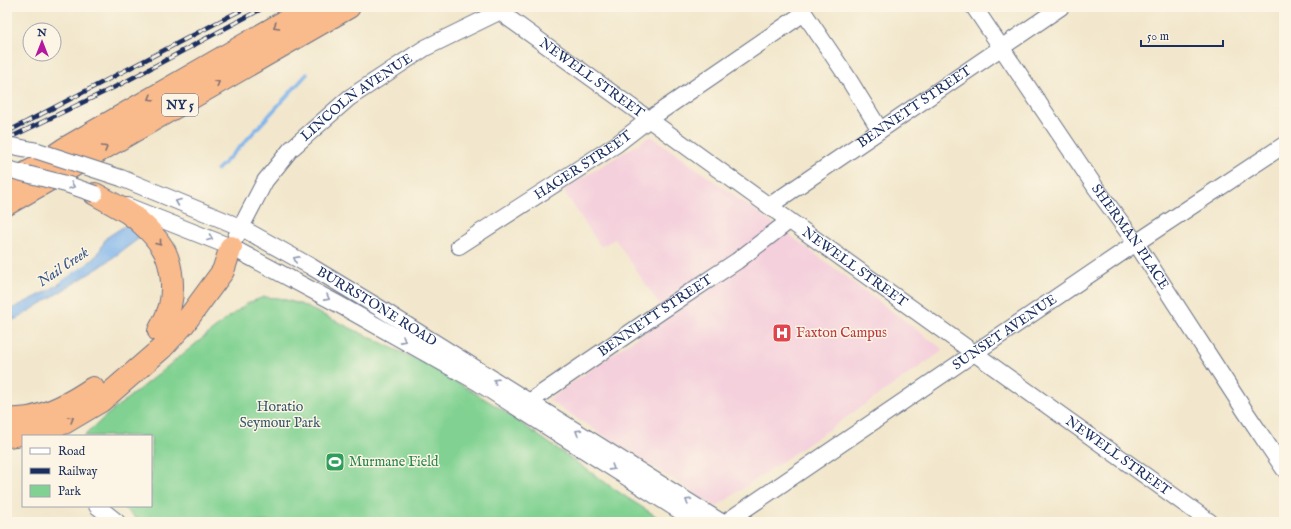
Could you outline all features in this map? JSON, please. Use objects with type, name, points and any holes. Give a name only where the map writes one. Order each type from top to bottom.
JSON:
[{"type":"highway","name":"NY 5","points":[[8,189],[64,149],[310,7]]},
{"type":"highway","name":"NY 5","points":[[8,189],[349,7]]},
{"type":"highway","points":[[95,194],[128,213],[138,221],[160,244],[166,253],[172,278],[170,304],[167,316],[159,331]]},
{"type":"highway","points":[[7,420],[30,418],[50,411],[80,397],[96,385],[145,345],[173,317],[211,263],[231,247]]},
{"type":"highway","points":[[7,436],[28,433],[64,423],[100,401],[162,348],[184,324],[223,271],[231,247]]},
{"type":"street","name":"SHERMAN PLACE","points":[[974,7],[1096,188],[1136,243],[1284,469]]},
{"type":"street","name":"BENNETT STREET","points":[[768,206],[1061,7]]},
{"type":"street","name":"NEWELL STREET","points":[[504,9],[648,120],[1210,522]]},
{"type":"street","name":"LINCOLN AVENUE","points":[[231,247],[265,181],[291,149],[349,98],[425,48],[504,9]]},
{"type":"street","name":"HAGER STREET","points":[[459,246],[617,144],[648,120],[802,10]]},
{"type":"street","points":[[802,10],[846,75],[880,130]]},
{"type":"street","points":[[7,136],[38,151]]},
{"type":"street","name":"BURRSTONE ROAD","points":[[7,145],[38,151],[121,178],[240,227],[310,266],[378,307],[697,522]]},
{"type":"street","name":"SUNSET AVENUE","points":[[726,522],[1136,243],[1283,149]]},
{"type":"street","name":"BURRSTONE ROAD","points":[[8,189],[66,184],[134,208],[231,247],[344,307],[477,382],[525,406],[721,522]]},
{"type":"street","name":"BENNETT STREET","points":[[525,406],[663,310],[737,261],[789,221]]},
{"type":"street","points":[[98,507],[117,522]]},
{"type":"shaded area","name":"Faxton Campus","points":[[651,136],[791,236],[944,350],[716,507],[548,400],[667,316],[615,239],[601,247],[563,190]]},
{"type":"green space","name":"Horatio Seymour Park","points":[[264,297],[279,298],[300,304],[430,366],[498,407],[620,493],[665,522],[141,522],[122,507],[152,507],[152,435],[85,435],[107,415],[248,303]]},
{"type":"water","points":[[133,224],[145,234],[100,267],[18,318],[7,322],[7,311],[48,291],[82,269],[98,254],[106,238],[123,227]]},
{"type":"waterway","name":"Nail Creek","points":[[217,170],[307,74]]},
{"type":"waterway","name":"Nail Creek","points":[[63,282],[88,265]]},
{"type":"railway","points":[[7,132],[247,7]]},
{"type":"railway","points":[[7,139],[121,84],[265,7]]},
{"type":"place","name":"Faxton Campus","points":[[782,333]]},
{"type":"place","name":"Murmane Field","points":[[335,462]]}]
